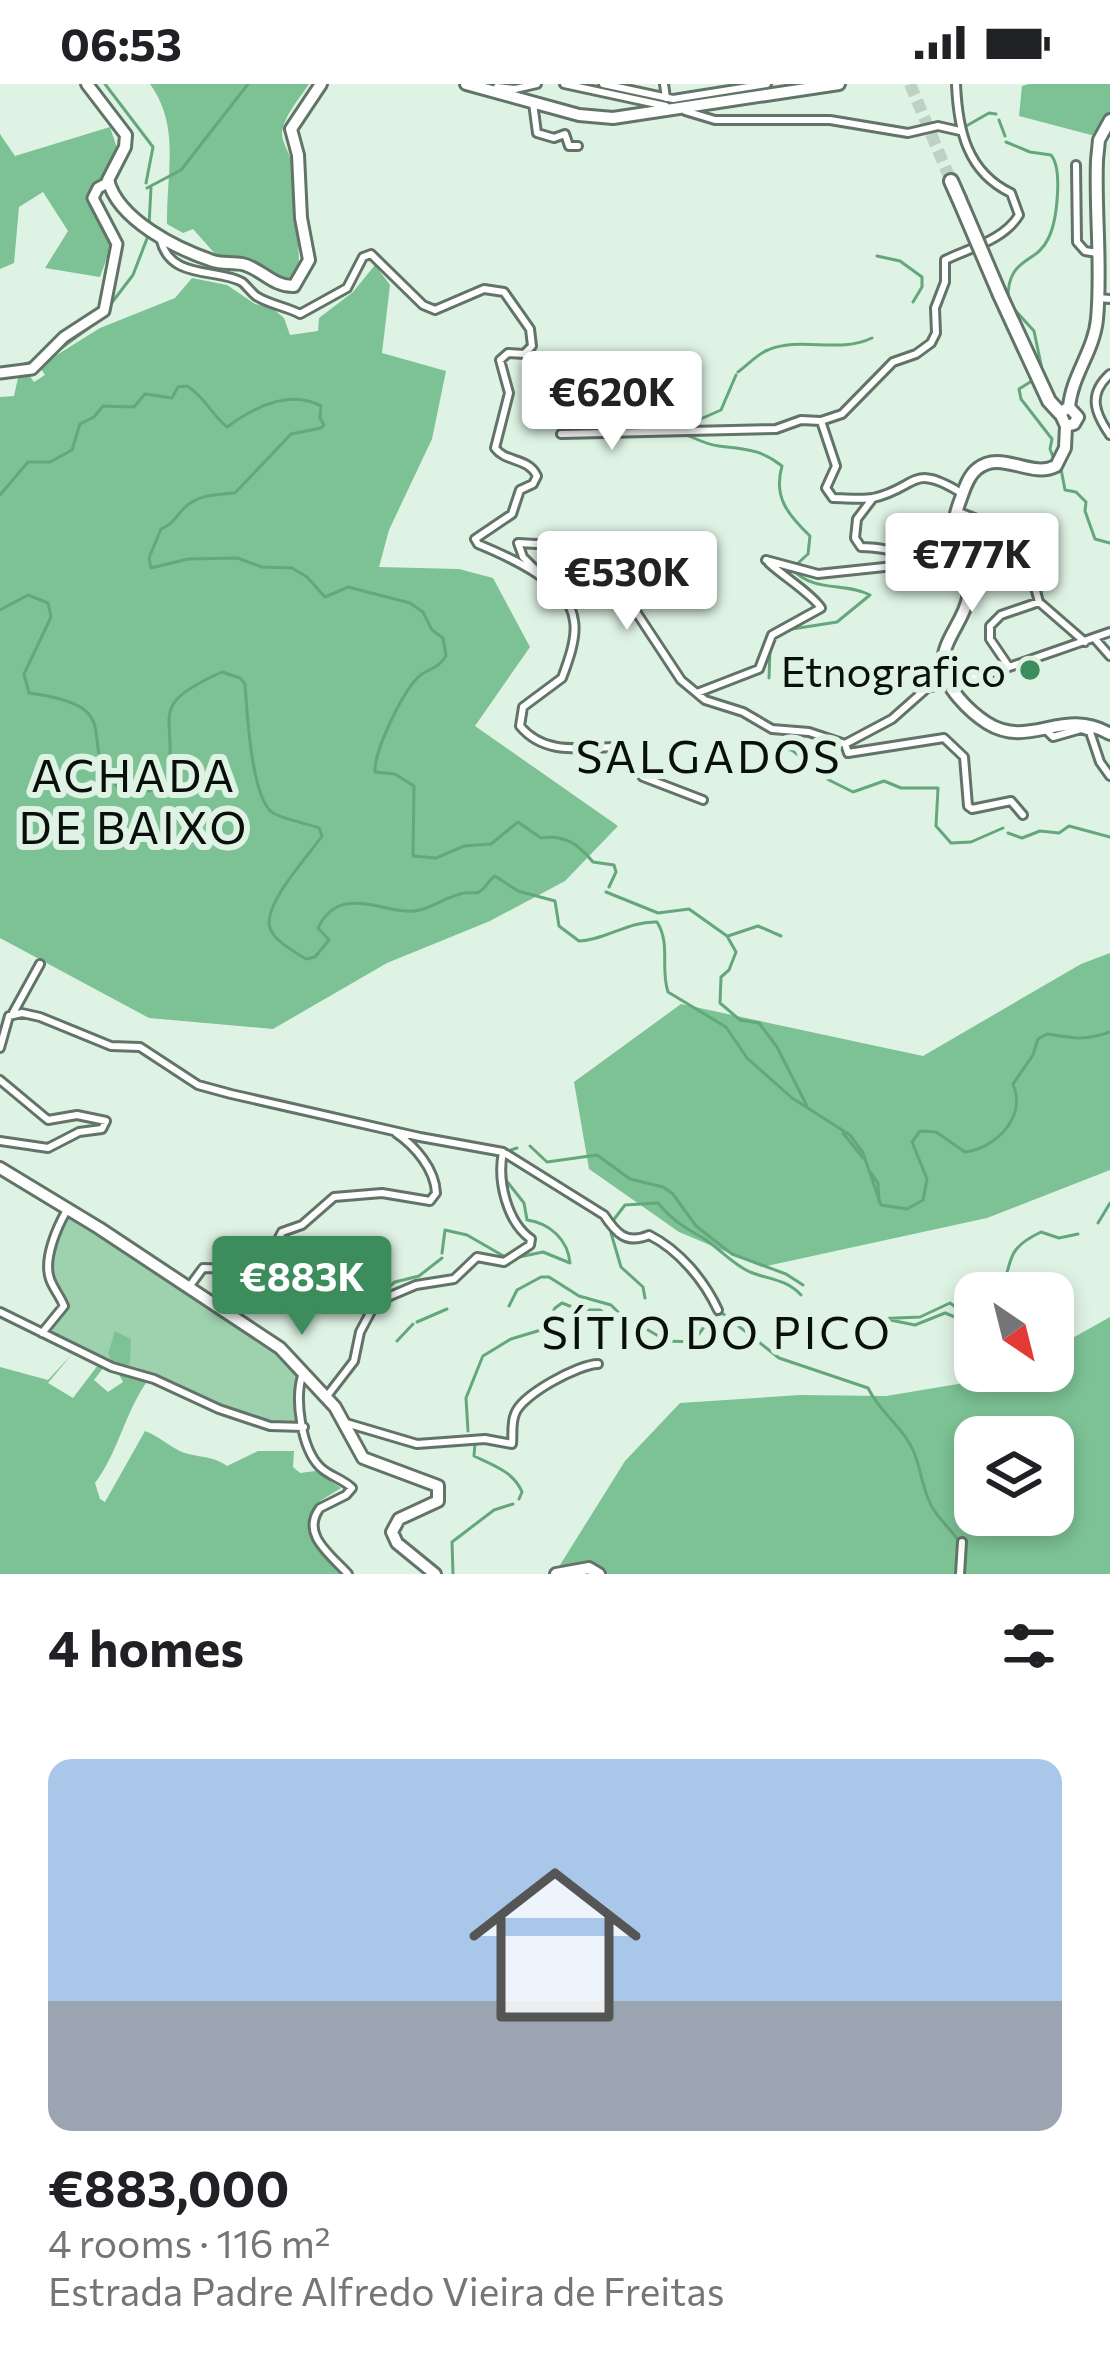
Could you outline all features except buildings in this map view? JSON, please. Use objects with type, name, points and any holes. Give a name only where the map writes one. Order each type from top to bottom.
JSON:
[{"type":"main road","points":[[87,84],[126,135],[109,182],[120,201],[166,244],[216,262],[244,264],[286,287],[301,280],[309,260],[298,155],[290,136],[293,121],[321,84]]},
{"type":"main road","points":[[466,84],[579,115],[613,118],[770,88],[839,84]]},
{"type":"main road","points":[[1110,120],[1099,140],[1096,253],[1104,298],[1072,387],[1063,455],[1046,470],[1002,462],[985,464],[973,473],[955,516],[954,549],[969,591],[943,659],[947,682],[979,717],[996,728],[1023,733],[1084,722],[1110,734]]},
{"type":"main road","points":[[951,181],[1048,401],[1065,415]]},
{"type":"main road","points":[[0,1168],[280,1348],[326,1397],[363,1458],[439,1488],[438,1501],[399,1520],[392,1532],[397,1543],[435,1574]]},
{"type":"main road","points":[[556,1574],[589,1568],[599,1574]]},
{"type":"street","points":[[494,91],[537,84]]},
{"type":"street","points":[[564,84],[673,105]]},
{"type":"street","points":[[603,84],[715,120],[830,121],[908,133],[938,125],[960,131]]},
{"type":"street","points":[[664,84],[673,105]]},
{"type":"street","points":[[701,84],[704,99]]},
{"type":"street","points":[[561,434],[776,429],[801,420],[821,421],[842,414],[893,362],[932,343],[945,260],[989,241],[1018,220],[1011,193],[997,188],[963,143],[956,84]]},
{"type":"street","points":[[533,103],[537,133],[554,138],[565,134],[569,146],[578,146]]},
{"type":"street","points":[[1076,165],[1076,242],[1096,253]]},
{"type":"street","points":[[0,373],[32,369],[64,337],[104,311],[117,244],[93,198],[109,182]]},
{"type":"street","points":[[166,244],[201,274],[237,280],[259,298],[301,314],[347,288],[363,257],[371,254],[435,310],[490,287],[503,292],[530,328],[532,346],[524,354],[508,353],[500,359],[509,393],[495,448],[501,455],[526,463],[537,476],[533,484],[520,490],[507,520],[475,537],[478,544],[542,577]]},
{"type":"street","points":[[1110,374],[1096,387],[1095,398],[1110,435]]},
{"type":"street","points":[[821,421],[836,466],[826,488],[828,496],[874,498]]},
{"type":"street","points":[[697,693],[759,669],[772,635],[821,608],[766,560],[818,574],[894,566],[911,578],[899,553],[861,547],[854,538],[857,519],[874,498],[920,477],[938,480],[962,495],[970,516]]},
{"type":"street","points":[[955,516],[970,516],[1017,540],[1039,602],[1085,642]]},
{"type":"street","points":[[703,800],[643,777],[614,747],[548,746],[522,729],[519,722],[524,707],[562,678],[574,628],[567,604],[523,557],[518,543],[583,550],[617,584],[681,680],[705,700],[743,712],[766,727],[808,732],[844,744],[892,719],[927,688],[1009,667],[1110,632]]},
{"type":"street","points":[[1009,667],[990,639],[990,626],[1001,615],[1039,602]]},
{"type":"street","points":[[1095,639],[1110,656]]},
{"type":"street","points":[[1045,729],[1053,737],[1090,731],[1110,776]]},
{"type":"street","points":[[844,744],[851,754],[944,738],[964,757],[968,806],[972,809],[1003,800],[1013,802],[1023,815]]},
{"type":"street","points":[[0,1048],[7,1014],[40,964]]},
{"type":"street","points":[[7,1014],[54,1022],[111,1046],[140,1047],[198,1085],[503,1152],[604,1215],[624,1238],[656,1238],[704,1283],[718,1310]]},
{"type":"street","points":[[0,1080],[48,1120],[77,1115],[106,1120],[102,1129],[79,1132],[57,1147],[0,1141]]},
{"type":"street","points":[[189,1286],[203,1268],[262,1270],[282,1232],[302,1225],[330,1198],[382,1193],[430,1201],[436,1193],[433,1176],[412,1144],[394,1130]]},
{"type":"street","points":[[326,1397],[356,1358],[360,1332],[376,1302],[416,1285],[454,1279],[477,1257],[504,1262],[530,1245],[531,1239],[513,1222],[500,1170],[503,1152]]},
{"type":"street","points":[[42,1333],[64,1306],[50,1278],[49,1263],[58,1225],[68,1210]]},
{"type":"street","points":[[0,1312],[112,1367],[154,1379],[256,1423],[304,1427]]},
{"type":"street","points":[[343,1422],[417,1444],[485,1439],[512,1444],[514,1415],[524,1401],[575,1370],[598,1364]]},
{"type":"street","points":[[303,1373],[299,1385],[308,1449],[316,1462],[352,1488],[320,1508],[312,1526],[315,1537],[348,1574]]},
{"type":"street","points":[[961,1574],[962,1542]]},
{"type":"green space","points":[[150,84],[309,84],[288,115],[282,135],[293,171],[298,277],[286,283],[246,259],[217,256],[193,229],[183,233],[167,224],[169,134],[160,100]]},
{"type":"green space","points":[[1110,84],[1110,112],[1095,136],[1019,116],[1022,86]]},
{"type":"green space","points":[[110,127],[119,154],[86,200],[112,244],[100,277],[45,268],[68,231],[43,192],[19,207],[14,263],[0,269],[0,134],[15,156]]},
{"type":"green space","points":[[375,265],[390,285],[382,353],[446,371],[432,439],[389,530],[379,567],[459,569],[493,578],[530,647],[475,726],[618,826],[565,881],[490,921],[387,963],[273,1029],[149,1018],[0,938],[0,397],[14,396],[18,378],[29,375],[34,382],[45,375],[39,366],[100,328],[175,298],[192,278],[227,285],[255,304],[271,307],[284,318],[290,335],[318,331],[319,318],[353,292]]},
{"type":"green space","points":[[1110,953],[1110,1170],[987,1218],[762,1267],[679,1232],[589,1169],[574,1082],[681,1004],[923,1056],[1081,964]]},
{"type":"green space","points":[[67,1210],[280,1348],[303,1373],[304,1427],[256,1423],[52,1337],[51,1326],[63,1309],[50,1259]]},
{"type":"green space","points":[[1110,1317],[1110,1574],[585,1574],[560,1565],[625,1461],[680,1403],[800,1395],[886,1396],[954,1385],[954,1392],[1074,1392],[1074,1337]]},
{"type":"green space","points":[[115,1331],[131,1339],[130,1363],[123,1373],[149,1379],[95,1483],[100,1499],[105,1502],[145,1431],[180,1451],[227,1466],[258,1451],[294,1451],[293,1467],[300,1473],[315,1471],[341,1488],[320,1501],[308,1525],[320,1553],[347,1574],[0,1574],[0,1367],[48,1380],[72,1354],[48,1383],[73,1398],[98,1365],[103,1368],[94,1380],[108,1392],[123,1382],[108,1354]]},
{"type":"waterway","points":[[105,84],[153,147],[146,183]]},
{"type":"waterway","points":[[147,188],[181,170],[248,84]]},
{"type":"waterway","points":[[586,84],[659,100]]},
{"type":"waterway","points":[[961,129],[989,113],[996,114]]},
{"type":"waterway","points":[[999,120],[1005,136]]},
{"type":"waterway","points":[[1006,142],[1051,155],[1058,183],[1048,239],[1017,268],[1008,300]]},
{"type":"waterway","points":[[149,225],[151,188]]},
{"type":"waterway","points":[[110,305],[133,275],[148,236]]},
{"type":"waterway","points":[[877,256],[900,261],[922,277],[913,302]]},
{"type":"waterway","points":[[1013,308],[1034,331],[1043,374]]},
{"type":"waterway","points":[[52,355],[102,318]]},
{"type":"waterway","points":[[738,372],[760,354],[780,346],[846,345],[872,338]]},
{"type":"waterway","points":[[19,366],[34,361]]},
{"type":"waterway","points":[[678,429],[721,410],[736,375]]},
{"type":"waterway","points":[[1035,379],[1019,389],[1021,399],[1052,439],[1055,462]]},
{"type":"waterway","points":[[0,495],[28,462],[50,462],[72,450],[80,424],[103,406],[134,407],[145,394],[172,398],[178,387],[187,386],[227,427],[260,407],[284,400],[321,406],[321,428],[291,434],[235,493],[195,500],[161,529],[149,558],[151,568],[188,559],[237,558],[262,567],[292,568],[325,597],[348,587],[410,603],[423,612],[432,630],[443,638],[446,656],[415,681],[399,705],[375,772],[395,774],[414,786],[413,856],[436,858],[464,846],[491,844],[518,822],[541,838],[571,842],[593,862],[614,865],[609,887]]},
{"type":"waterway","points":[[682,433],[709,444],[759,453],[782,466],[779,487],[784,505],[810,536],[808,554],[796,565]]},
{"type":"waterway","points":[[1061,469],[1065,490],[1076,492],[1086,502],[1095,539],[1110,543]]},
{"type":"waterway","points":[[786,630],[837,622],[870,595],[820,585],[793,570]]},
{"type":"waterway","points":[[0,610],[28,595],[48,603],[51,617],[24,674],[29,693],[62,699],[91,718],[100,757],[121,790],[150,791],[168,780],[170,715],[182,694],[222,672],[240,678],[245,684],[255,773],[266,805],[273,813],[319,828],[322,836],[280,894],[269,918],[272,933],[291,950],[306,959],[315,957],[329,940],[318,928],[339,906],[352,903],[420,910],[459,894],[479,892],[495,876],[518,891],[555,901],[559,926],[579,941],[657,922],[664,939],[668,992],[726,1027],[747,1058],[792,1098],[850,1135],[863,1153],[881,1205],[907,1209],[923,1200],[927,1179],[912,1142],[920,1131],[936,1132],[965,1152],[988,1144],[1006,1129],[1016,1108],[1013,1084],[1038,1039],[1047,1034],[1078,1038],[1110,1032]]},
{"type":"waterway","points":[[769,678],[770,650]]},
{"type":"waterway","points":[[760,747],[792,750],[829,780],[853,792],[884,781],[901,788],[938,788],[936,826],[951,843],[971,842],[1003,828]]},
{"type":"waterway","points":[[1008,833],[1022,838],[1040,831],[1059,833],[1069,826],[1110,837]]},
{"type":"waterway","points":[[606,892],[658,913],[689,909],[727,936],[736,952],[721,977],[720,1003],[740,1020],[759,1023],[807,1106]]},
{"type":"waterway","points":[[728,936],[758,926],[781,936]]},
{"type":"waterway","points":[[843,1133],[863,1158]]},
{"type":"waterway","points":[[530,1146],[547,1162],[597,1155],[630,1179],[663,1187],[696,1226],[732,1254],[803,1285]]},
{"type":"waterway","points":[[511,1150],[517,1148]]},
{"type":"waterway","points":[[870,1172],[878,1183],[879,1202]]},
{"type":"waterway","points":[[505,1179],[524,1203],[527,1220],[556,1234],[570,1263],[543,1252],[519,1257]]},
{"type":"waterway","points":[[612,1222],[625,1205],[658,1203],[737,1265],[784,1283],[801,1295]]},
{"type":"waterway","points":[[1098,1223],[1110,1203]]},
{"type":"waterway","points":[[442,1253],[445,1230],[467,1235],[507,1258]]},
{"type":"waterway","points":[[1007,1272],[1019,1246],[1041,1232],[1059,1238],[1078,1234]]},
{"type":"waterway","points":[[611,1233],[621,1267],[643,1287],[645,1298]]},
{"type":"waterway","points":[[366,1304],[395,1282],[419,1276],[442,1258]]},
{"type":"waterway","points":[[509,1306],[517,1290],[541,1277],[611,1305]]},
{"type":"waterway","points":[[483,1356],[511,1339],[544,1329],[562,1303],[580,1310],[600,1310],[626,1331],[639,1333]]},
{"type":"waterway","points":[[874,1319],[920,1317],[950,1303],[954,1306]]},
{"type":"waterway","points":[[612,1306],[643,1329]]},
{"type":"waterway","points":[[417,1322],[447,1309]]},
{"type":"waterway","points":[[716,1315],[722,1313],[779,1358],[868,1388],[909,1442],[931,1505],[960,1543]]},
{"type":"waterway","points":[[885,1319],[915,1325],[945,1313],[954,1317]]},
{"type":"waterway","points":[[648,1330],[667,1341],[693,1342],[712,1316]]},
{"type":"waterway","points":[[397,1341],[413,1324]]},
{"type":"waterway","points":[[468,1431],[466,1398],[482,1358]]},
{"type":"waterway","points":[[475,1443],[474,1456],[514,1479],[522,1492],[519,1499]]},
{"type":"waterway","points":[[453,1574],[452,1542],[494,1510],[513,1504]]},
{"type":"tunnel","points":[[910,84],[951,181]]},
{"type":"place","name":"Etnografico","points":[[1030,670]]},
{"type":"district","name":"SALGADOS","points":[[709,754]]},
{"type":"district","name":"ACHADA DE BAIXO","points":[[134,799]]},
{"type":"district","name":"SÍTIO DO PICO","points":[[717,1330]]}]
